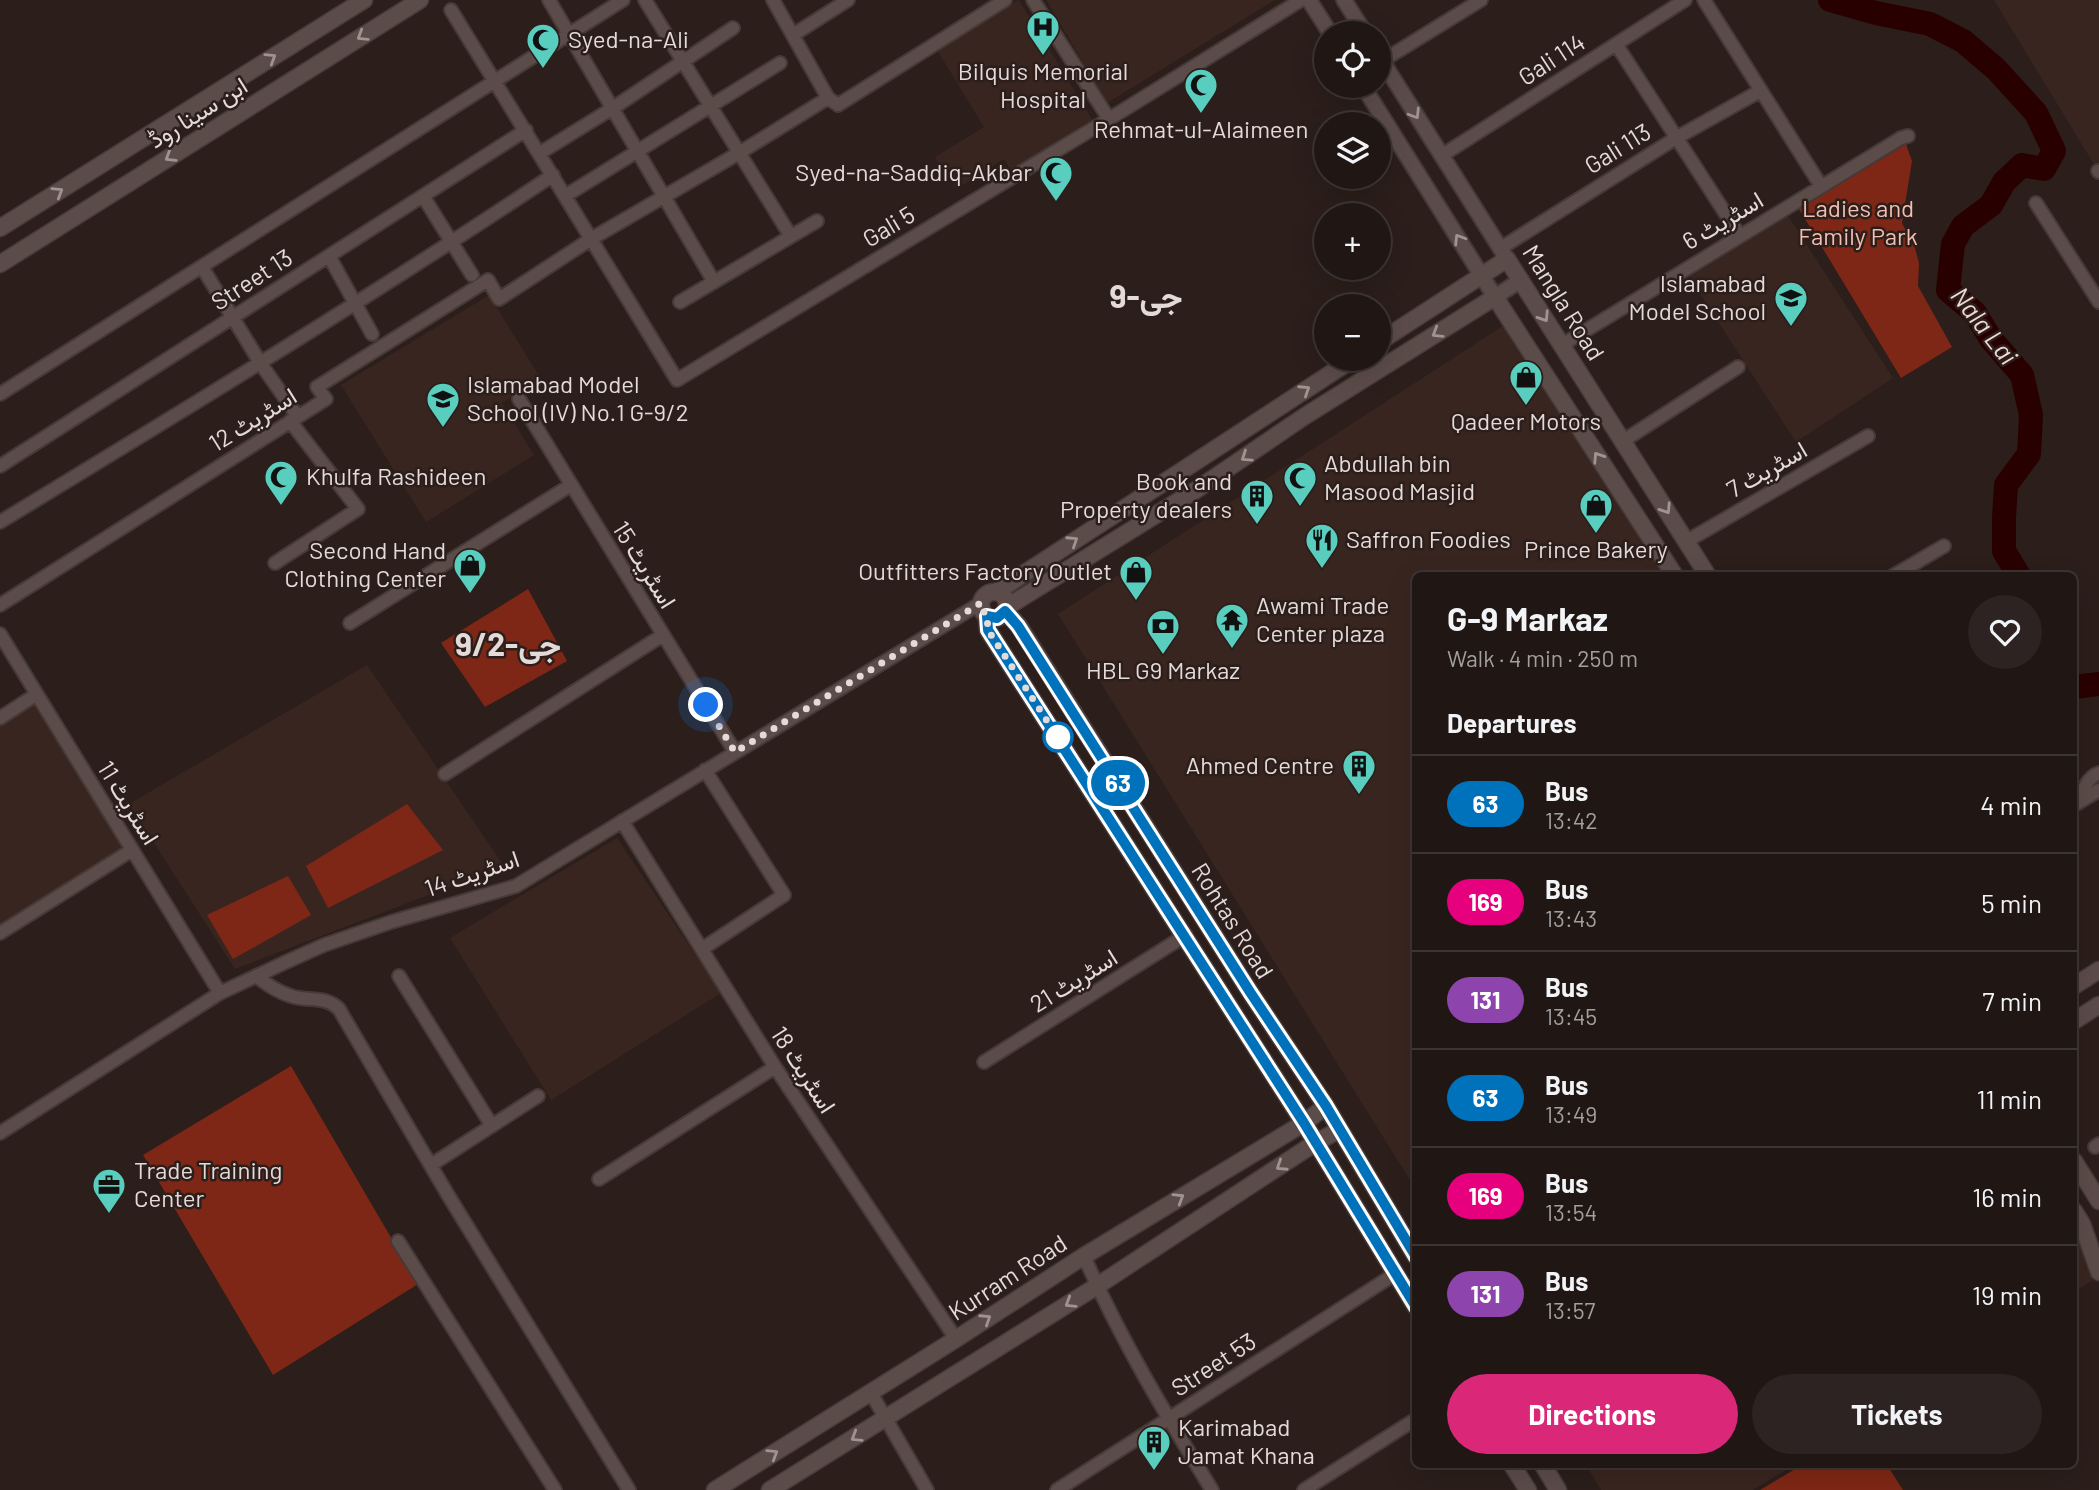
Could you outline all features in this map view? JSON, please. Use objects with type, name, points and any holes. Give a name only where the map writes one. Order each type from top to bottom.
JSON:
[{"type":"main road","name":"ابن سینا روڈ","points":[[0,228],[364,0]]},
{"type":"main road","name":"ابن سینا روڈ","points":[[0,264],[420,0]]},
{"type":"main road","points":[[1391,334],[1482,275],[1504,253]]},
{"type":"main road","name":"Mangla Road","points":[[1504,253],[1706,572]]},
{"type":"main road","points":[[1335,371],[996,592],[986,594],[984,610],[997,618],[1006,609],[1196,490],[1305,416],[1495,297],[1672,572]]},
{"type":"main road","name":"Rohtas Road","points":[[996,592],[1004,597],[1006,609],[1243,981],[1326,1106],[1412,1250]]},
{"type":"main road","name":"Rohtas Road","points":[[984,610],[988,630],[1186,935],[1412,1301]]},
{"type":"main road","points":[[2077,984],[2099,970]]},
{"type":"main road","points":[[2077,1019],[2099,1005]]},
{"type":"main road","name":"Kurram Road","points":[[715,1490],[1084,1256],[1304,1123],[1326,1106]]},
{"type":"main road","points":[[770,1490],[1097,1286],[1339,1130]]},
{"type":"main road","points":[[2077,1166],[2099,1201]]},
{"type":"main road","points":[[2077,1216],[2099,1272]]},
{"type":"main road","points":[[1514,1468],[1528,1490]]},
{"type":"main road","points":[[1545,1468],[1558,1490]]},
{"type":"street","points":[[549,0],[714,282]]},
{"type":"street","points":[[0,394],[624,0]]},
{"type":"street","points":[[645,0],[790,235]]},
{"type":"street","points":[[773,0],[833,102]]},
{"type":"street","points":[[793,35],[848,0]]},
{"type":"street","points":[[452,10],[591,239],[833,102],[1005,0]]},
{"type":"street","points":[[1033,0],[1109,119]]},
{"type":"street","name":"Gali 5","points":[[591,239],[677,380],[1109,119],[1300,0]]},
{"type":"street","points":[[1310,0],[1323,21]]},
{"type":"street","points":[[1344,0],[1357,21]]},
{"type":"street","points":[[1391,52],[1481,0]]},
{"type":"street","name":"Gali 114","points":[[1441,156],[1685,0]]},
{"type":"street","points":[[1704,0],[1821,186]]},
{"type":"street","points":[[540,153],[733,28]]},
{"type":"street","points":[[1616,44],[1740,236]]},
{"type":"street","points":[[565,196],[780,63]]},
{"type":"street","name":"Mangla Road","points":[[1391,74],[1504,253]]},
{"type":"street","name":"Gali 113","points":[[1504,253],[1675,138],[1760,91]]},
{"type":"street","points":[[1371,98],[1495,297],[1521,280]]},
{"type":"street","name":"Street 13","points":[[0,466],[526,130]]},
{"type":"street","name":"اسٹریٹ 6","points":[[1562,345],[1821,186],[1908,136]]},
{"type":"street","points":[[0,522],[261,364],[452,243],[553,175]]},
{"type":"street","points":[[423,196],[472,275]]},
{"type":"street","points":[[2036,204],[2099,302]]},
{"type":"street","points":[[680,302],[817,221]]},
{"type":"street","name":"اسٹریٹ 12","points":[[0,605],[326,399],[317,387],[488,280],[499,299],[591,239]]},
{"type":"street","points":[[329,256],[372,334]]},
{"type":"street","points":[[202,267],[294,419],[358,509],[275,563]]},
{"type":"street","points":[[1623,441],[1738,368]]},
{"type":"street","name":"اسٹریٹ 15","points":[[519,399],[735,752]]},
{"type":"street","name":"اسٹریٹ 7","points":[[1687,541],[1868,436]]},
{"type":"street","points":[[350,623],[571,485]]},
{"type":"street","points":[[1900,572],[1944,546]]},
{"type":"street","name":"اسٹریٹ 14","points":[[0,1133],[220,993],[324,945],[391,922],[516,886],[735,752],[984,610]]},
{"type":"street","name":"اسٹریٹ 11","points":[[0,634],[220,993]]},
{"type":"street","points":[[445,774],[663,635]]},
{"type":"street","points":[[0,718],[37,694]]},
{"type":"street","points":[[702,949],[784,895],[705,770]]},
{"type":"street","points":[[2077,804],[2086,784],[2094,774],[2099,773]]},
{"type":"street","points":[[2077,804],[2099,790]]},
{"type":"street","name":"اسٹریٹ 18","points":[[622,821],[775,1067],[956,1339]]},
{"type":"street","points":[[0,933],[132,850]]},
{"type":"street","name":"اسٹریٹ 21","points":[[984,1062],[1186,935]]},
{"type":"street","points":[[256,976],[291,997],[332,1002],[339,1009],[629,1490]]},
{"type":"street","points":[[399,976],[492,1126]]},
{"type":"street","points":[[601,1177],[775,1067]]},
{"type":"street","points":[[431,1165],[538,1096]]},
{"type":"street","points":[[398,1241],[555,1490]]},
{"type":"street","points":[[1084,1256],[1097,1286],[1169,1419],[1212,1490]]},
{"type":"street","name":"Street 53","points":[[1056,1490],[1395,1274]]},
{"type":"street","points":[[871,1393],[928,1490]]},
{"type":"street","points":[[1304,1490],[1412,1422]]},
{"type":"shaded area","points":[[1019,0],[1093,121],[1012,172],[1004,159],[957,189],[935,157],[984,127],[937,50]]},
{"type":"shaded area","points":[[1046,0],[1275,0],[1107,103]]},
{"type":"shaded area","points":[[1994,0],[2099,0],[2099,172],[2098,171]]},
{"type":"shaded area","name":"Islamabad Model School","points":[[1788,216],[1893,378],[1796,442],[1689,277]]},
{"type":"shaded area","name":"Islamabad Model School (IV) No.1 G-9/2","points":[[489,295],[541,379],[502,403],[534,455],[426,522],[341,385]]},
{"type":"shaded area","points":[[1512,320],[1670,572],[1412,572],[1412,1184],[1058,614]]},
{"type":"shaded area","points":[[367,665],[504,866],[235,969],[129,804]]},
{"type":"shaded area","points":[[35,703],[131,859],[0,940],[0,726]]},
{"type":"shaded area","points":[[617,838],[721,993],[551,1100],[450,938]]},
{"type":"shaded area","points":[[2077,1221],[2099,1276],[2077,1290]]},
{"type":"shaded area","points":[[1588,1468],[1789,1468],[1753,1490],[1601,1490]]},
{"type":"green space","name":"Ladies and Family Park","points":[[1906,144],[1912,161],[1902,223],[1915,248],[1919,263],[1918,286],[1952,347],[1901,378],[1799,209]]},
{"type":"green space","points":[[528,589],[567,661],[485,707],[441,643]]},
{"type":"green space","points":[[407,804],[443,850],[328,908],[306,866]]},
{"type":"green space","points":[[288,876],[311,915],[233,959],[207,915]]},
{"type":"green space","points":[[291,1066],[418,1284],[273,1375],[143,1155]]},
{"type":"green space","points":[[1797,1468],[1889,1468],[1903,1490],[1760,1490]]},
{"type":"waterway","name":"Nala Lai","points":[[1830,0],[1930,24],[1963,41],[1996,69],[2036,113],[2054,151],[2044,169],[2022,165],[2004,182],[1991,205],[1963,226],[1953,244],[1948,290],[1975,313],[1991,339],[2022,375],[2031,415],[2029,454],[2006,485],[2004,518],[2004,551],[2017,572]]},
{"type":"waterway","name":"Nala Lai","points":[[2077,687],[2099,684]]},
{"type":"bus line","name":"63","points":[[1412,1250],[1326,1106],[1250,992],[1014,620],[1005,611],[997,618],[987,616],[988,630],[1186,935],[1412,1301]]},
{"type":"place","name":"Bilquis Memorial Hospital","points":[[1043,57]]},
{"type":"place","name":"Syed-na-Ali","points":[[543,70]]},
{"type":"place","name":"Rehmat-ul-Alaimeen","points":[[1201,115]]},
{"type":"place","name":"Syed-na-Saddiq-Akbar","points":[[1056,203]]},
{"type":"place","name":"Islamabad Model School","points":[[1791,328]]},
{"type":"place","name":"Qadeer Motors","points":[[1526,407]]},
{"type":"place","name":"Islamabad Model School (IV) No.1 G-9/2","points":[[443,429]]},
{"type":"place","name":"Khulfa Rashideen","points":[[281,507]]},
{"type":"place","name":"Abdullah bin Masood Masjid","points":[[1300,508]]},
{"type":"place","name":"Book and Property dealers","points":[[1257,526]]},
{"type":"place","name":"Prince Bakery","points":[[1596,535]]},
{"type":"place","name":"Saffron Foodies","points":[[1322,570]]},
{"type":"place","name":"Second Hand Clothing Center","points":[[470,595]]},
{"type":"place","name":"Outfitters Factory Outlet","points":[[1136,602]]},
{"type":"place","name":"Awami Trade Center plaza","points":[[1232,650]]},
{"type":"place","name":"HBL G9 Markaz","points":[[1163,656]]},
{"type":"place","name":"Ahmed Centre","points":[[1359,796]]},
{"type":"place","name":"Trade Training Center","points":[[109,1215]]},
{"type":"place","name":"Karimabad Jamat Khana","points":[[1154,1472]]},
{"type":"district","name":"جی-9","points":[[1146,297]]},
{"type":"district","name":"جی-9/2","points":[[508,645]]},
{"type":"route","points":[[706,705],[735,752],[981,603],[983,613],[987,616],[988,630],[1064,747],[1058,737]]}]
